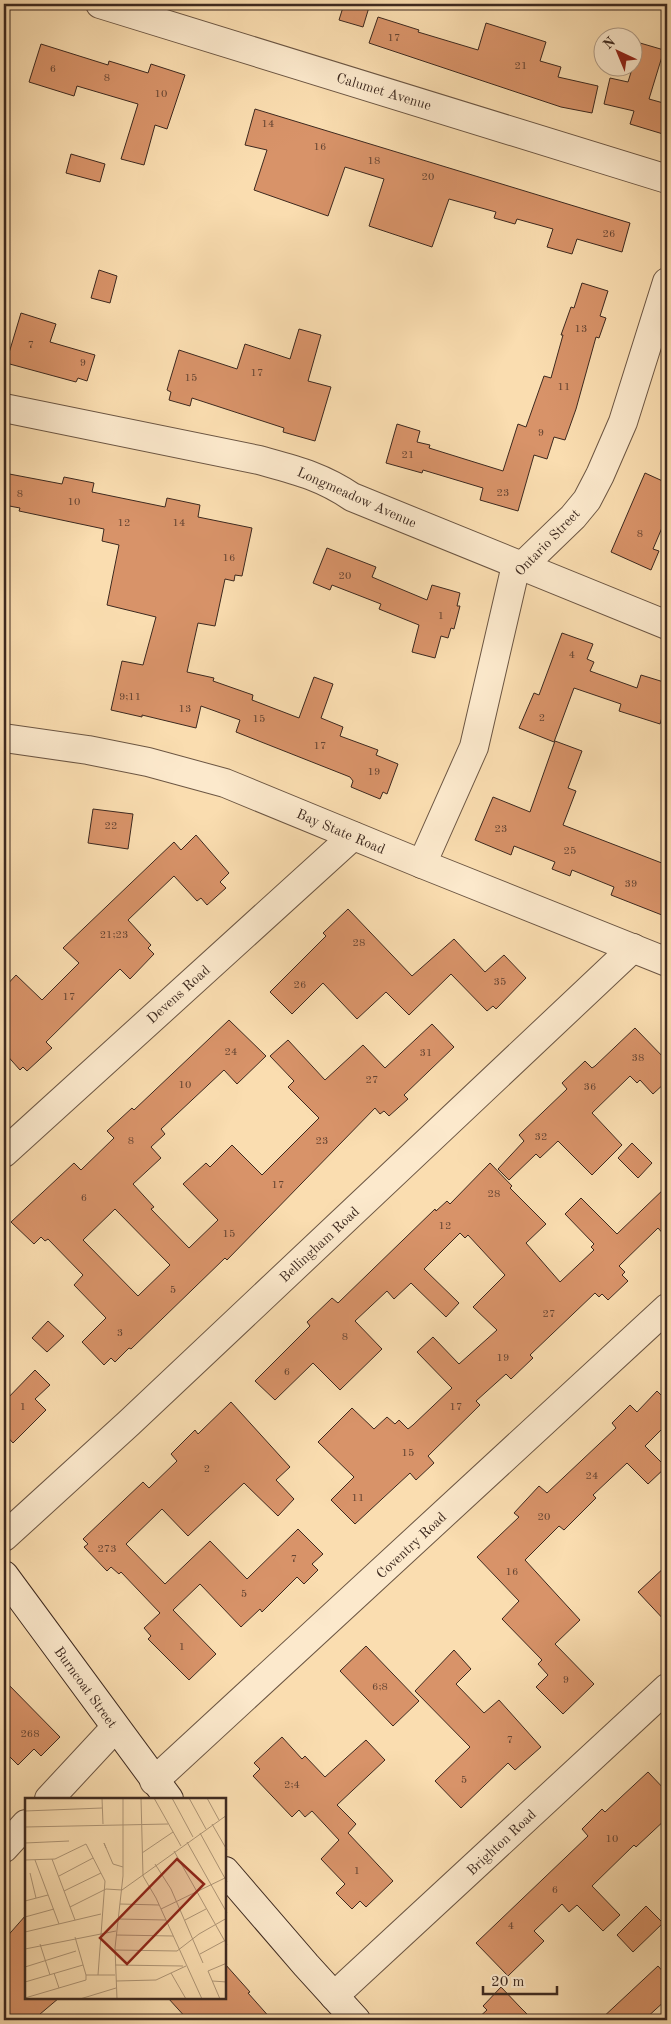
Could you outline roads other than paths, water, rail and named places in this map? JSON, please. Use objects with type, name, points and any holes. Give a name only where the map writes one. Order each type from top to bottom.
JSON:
[{"type":"street","name":"Calumet Avenue","points":[[100,4],[667,179]]},
{"type":"street","name":"Ontario Street","points":[[422,864],[474,747],[514,574],[573,518],[587,500],[623,422],[667,282]]},
{"type":"street","name":"Longmeadow Avenue","points":[[4,408],[259,460],[298,470],[329,482],[352,497],[667,625]]},
{"type":"street","name":"Bay State Road","points":[[4,738],[88,750],[184,771],[225,783],[667,962]]},
{"type":"street","name":"Devens Road","points":[[4,1153],[353,836]]},
{"type":"street","name":"Bellingham Road","points":[[4,1537],[129,1424],[633,948]]},
{"type":"street","name":"Coventry Road","points":[[161,1790],[667,1308]]},
{"type":"street","name":"Burncoat Street","points":[[4,1575],[161,1790]]},
{"type":"street","name":"Brighton Road","points":[[334,1996],[667,1688]]},
{"type":"street","points":[[50,1798],[115,1728]]},
{"type":"street","points":[[4,1848],[25,1825]]},
{"type":"street","points":[[226,1872],[356,2020]]}]
